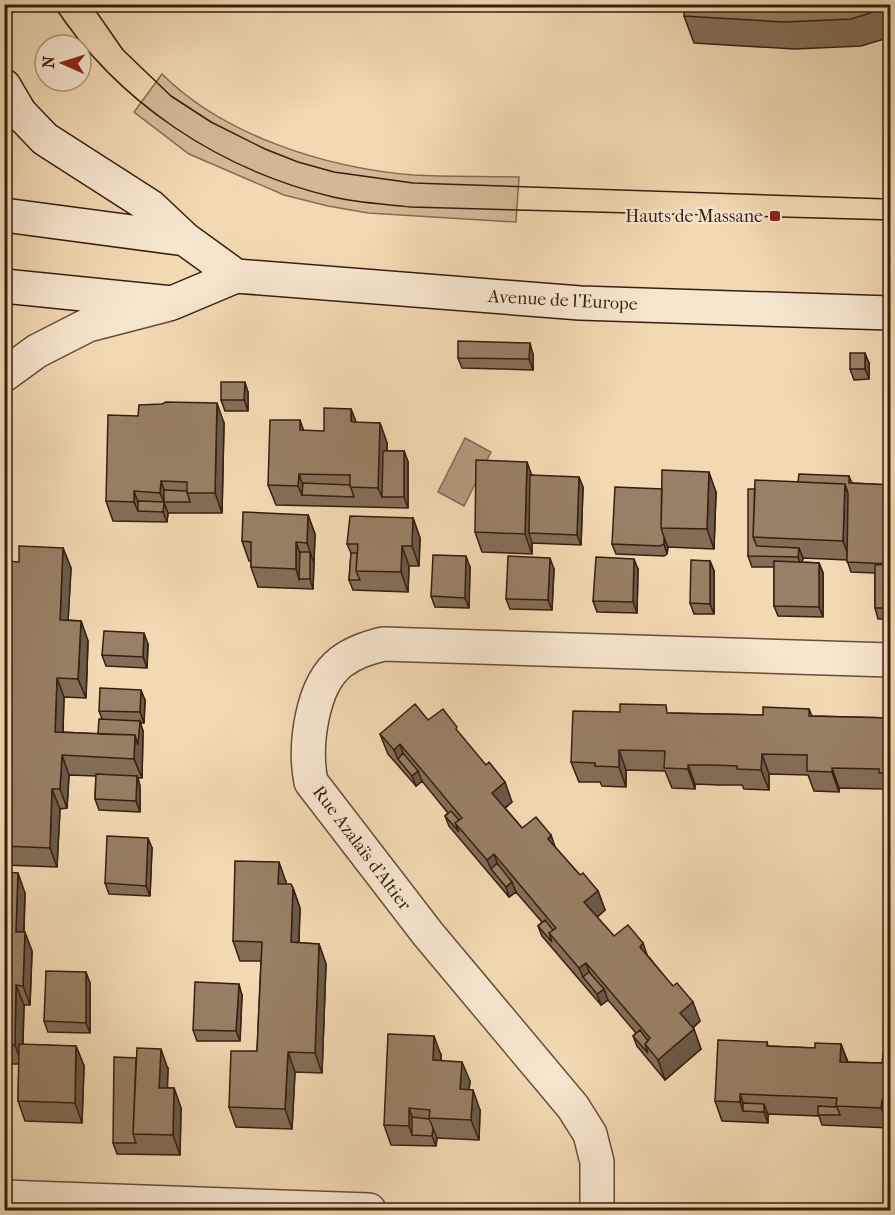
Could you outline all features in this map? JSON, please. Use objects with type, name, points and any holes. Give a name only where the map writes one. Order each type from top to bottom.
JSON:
[{"type":"street","points":[[4,86],[20,114],[45,139],[150,207],[185,239],[236,276]]},
{"type":"street","points":[[4,215],[185,239]]},
{"type":"street","name":"Avenue de l'Europe","points":[[4,286],[172,303],[236,276],[580,303],[891,313]]},
{"type":"street","points":[[4,375],[37,351],[88,325],[172,303]]},
{"type":"street","name":"Rue Azalaïs d'Altier","points":[[597,1210],[597,1162],[590,1134],[573,1107],[428,934],[312,782],[308,765],[312,721],[324,680],[340,662],[359,650],[384,644],[891,660]]},
{"type":"street","points":[[4,1197],[176,1207],[369,1210]]},
{"type":"shaded area","points":[[162,74],[187,96],[215,115],[278,145],[312,156],[346,165],[413,175],[519,177],[516,222],[368,213],[284,195],[189,154],[134,112]]},
{"type":"shaded area","points":[[465,438],[491,452],[464,506],[438,492]]},
{"type":"building","points":[[685,4],[891,4],[891,8],[851,19],[785,22],[684,16]]},
{"type":"building","points":[[458,341],[530,343],[529,359],[458,358]]},
{"type":"building","points":[[850,353],[865,353],[865,369],[850,369]]},
{"type":"building","points":[[221,382],[245,382],[244,400],[221,400]]},
{"type":"building","points":[[166,402],[217,403],[215,493],[187,493],[187,482],[161,481],[160,493],[134,491],[134,502],[106,501],[108,415],[138,416],[139,405]]},
{"type":"building","points":[[324,408],[351,409],[351,421],[353,422],[380,423],[378,488],[350,487],[350,475],[299,474],[298,486],[268,485],[270,420],[300,420],[300,430],[324,431]]},
{"type":"building","points":[[383,451],[404,451],[404,497],[382,497]]},
{"type":"building","points":[[476,460],[527,462],[525,534],[475,532]]},
{"type":"building","points":[[662,470],[709,472],[707,529],[661,528]]},
{"type":"building","points":[[799,474],[849,476],[849,483],[891,485],[891,564],[847,562],[848,493],[845,484],[798,482]]},
{"type":"building","points":[[530,475],[579,477],[577,535],[529,533]]},
{"type":"building","points":[[755,480],[845,484],[843,541],[753,537]]},
{"type":"building","points":[[303,483],[350,485],[354,497],[302,495]]},
{"type":"building","points":[[615,487],[662,489],[661,528],[664,544],[660,546],[612,544]]},
{"type":"building","points":[[748,489],[755,489],[753,537],[757,546],[799,548],[798,557],[748,556]]},
{"type":"building","points":[[164,490],[187,491],[190,502],[164,502]]},
{"type":"building","points":[[138,501],[164,502],[163,512],[138,511]]},
{"type":"building","points":[[243,512],[308,515],[307,543],[296,542],[296,569],[251,567],[251,542],[242,541]]},
{"type":"building","points":[[350,516],[413,518],[412,546],[402,546],[401,572],[356,571],[358,544],[347,544]]},
{"type":"building","points":[[19,546],[63,548],[60,620],[81,621],[78,679],[57,678],[55,732],[135,735],[134,759],[62,755],[60,789],[52,789],[50,848],[4,846],[4,676],[7,675],[10,618],[4,618],[6,561],[19,562]]},
{"type":"building","points":[[300,552],[310,552],[310,579],[299,579]]},
{"type":"building","points":[[351,553],[357,553],[356,571],[360,580],[349,580]]},
{"type":"building","points":[[433,555],[466,556],[465,598],[431,596]]},
{"type":"building","points":[[508,556],[550,558],[548,600],[506,599]]},
{"type":"building","points":[[596,557],[634,559],[633,602],[593,601]]},
{"type":"building","points":[[691,560],[710,561],[710,604],[690,603]]},
{"type":"building","points":[[774,561],[819,563],[819,607],[774,606]]},
{"type":"building","points":[[891,564],[891,608],[875,608],[875,565]]},
{"type":"building","points":[[104,631],[144,633],[143,657],[102,655]]},
{"type":"building","points":[[100,688],[141,690],[140,712],[99,711]]},
{"type":"building","points":[[415,704],[428,720],[443,709],[457,727],[456,729],[486,765],[489,762],[505,782],[492,793],[522,828],[536,817],[551,835],[548,839],[580,875],[583,873],[598,891],[584,902],[614,936],[628,925],[643,943],[640,947],[656,966],[673,986],[677,983],[693,1002],[680,1013],[694,1029],[658,1060],[645,1044],[650,1038],[586,963],[579,968],[549,933],[556,928],[494,854],[487,860],[455,823],[462,818],[400,744],[394,750],[380,734]]},
{"type":"building","points":[[620,704],[666,705],[667,713],[763,715],[763,707],[809,709],[809,716],[891,718],[891,773],[879,773],[879,769],[832,768],[832,772],[807,771],[807,755],[762,754],[761,770],[712,765],[688,765],[688,769],[664,768],[665,751],[619,750],[619,767],[571,762],[573,711],[620,712]]},
{"type":"building","points":[[99,719],[140,721],[138,745],[135,735],[98,734]]},
{"type":"building","points":[[403,753],[418,771],[412,776],[398,759]]},
{"type":"building","points":[[96,774],[137,776],[136,801],[95,799]]},
{"type":"building","points":[[451,811],[459,820],[455,823],[459,832],[445,816]]},
{"type":"building","points":[[107,836],[148,838],[146,886],[105,883]]},
{"type":"building","points":[[235,861],[279,862],[278,884],[291,884],[293,888],[291,942],[319,944],[315,1053],[288,1052],[285,1109],[229,1107],[231,1051],[257,1051],[262,942],[233,941]]},
{"type":"building","points":[[497,863],[512,882],[506,887],[491,869]]},
{"type":"building","points":[[4,872],[18,873],[16,932],[25,932],[23,986],[16,985],[15,1045],[4,1045]]},
{"type":"building","points":[[545,920],[553,930],[549,933],[552,942],[538,926]]},
{"type":"building","points":[[46,971],[86,972],[86,1023],[44,1021]]},
{"type":"building","points":[[589,972],[604,989],[597,994],[583,977]]},
{"type":"building","points":[[195,982],[239,984],[236,1031],[193,1030]]},
{"type":"building","points":[[640,1030],[648,1041],[645,1044],[648,1053],[633,1036]]},
{"type":"building","points":[[388,1034],[434,1036],[433,1060],[462,1062],[460,1089],[473,1090],[471,1120],[429,1118],[430,1110],[409,1108],[409,1126],[384,1125]]},
{"type":"building","points":[[718,1040],[767,1042],[767,1046],[815,1048],[815,1043],[841,1044],[840,1062],[882,1063],[884,1047],[891,1047],[891,1100],[882,1100],[881,1108],[836,1106],[837,1098],[815,1097],[740,1094],[740,1102],[715,1101]]},
{"type":"building","points":[[19,1044],[76,1046],[75,1103],[18,1101]]},
{"type":"building","points":[[137,1048],[161,1049],[159,1088],[174,1088],[173,1135],[133,1134]]},
{"type":"building","points":[[114,1057],[136,1058],[133,1134],[136,1143],[113,1143]]},
{"type":"building","points":[[743,1103],[764,1104],[764,1112],[743,1111]]},
{"type":"building","points":[[818,1106],[837,1107],[840,1115],[818,1115]]},
{"type":"building","points":[[885,1109],[891,1109],[891,1117],[885,1117]]},
{"type":"building","points":[[412,1117],[429,1119],[433,1128],[432,1136],[412,1135]]},
{"type":"tram line","points":[[53,4],[79,40],[108,72],[175,128],[251,169],[291,185],[333,197],[411,207],[890,220]]},
{"type":"tram line","points":[[91,4],[123,50],[171,96],[211,122],[265,149],[298,162],[334,172],[413,183],[890,199]]},
{"type":"place","name":"Hauts de Massane","points":[[775,216]]}]
